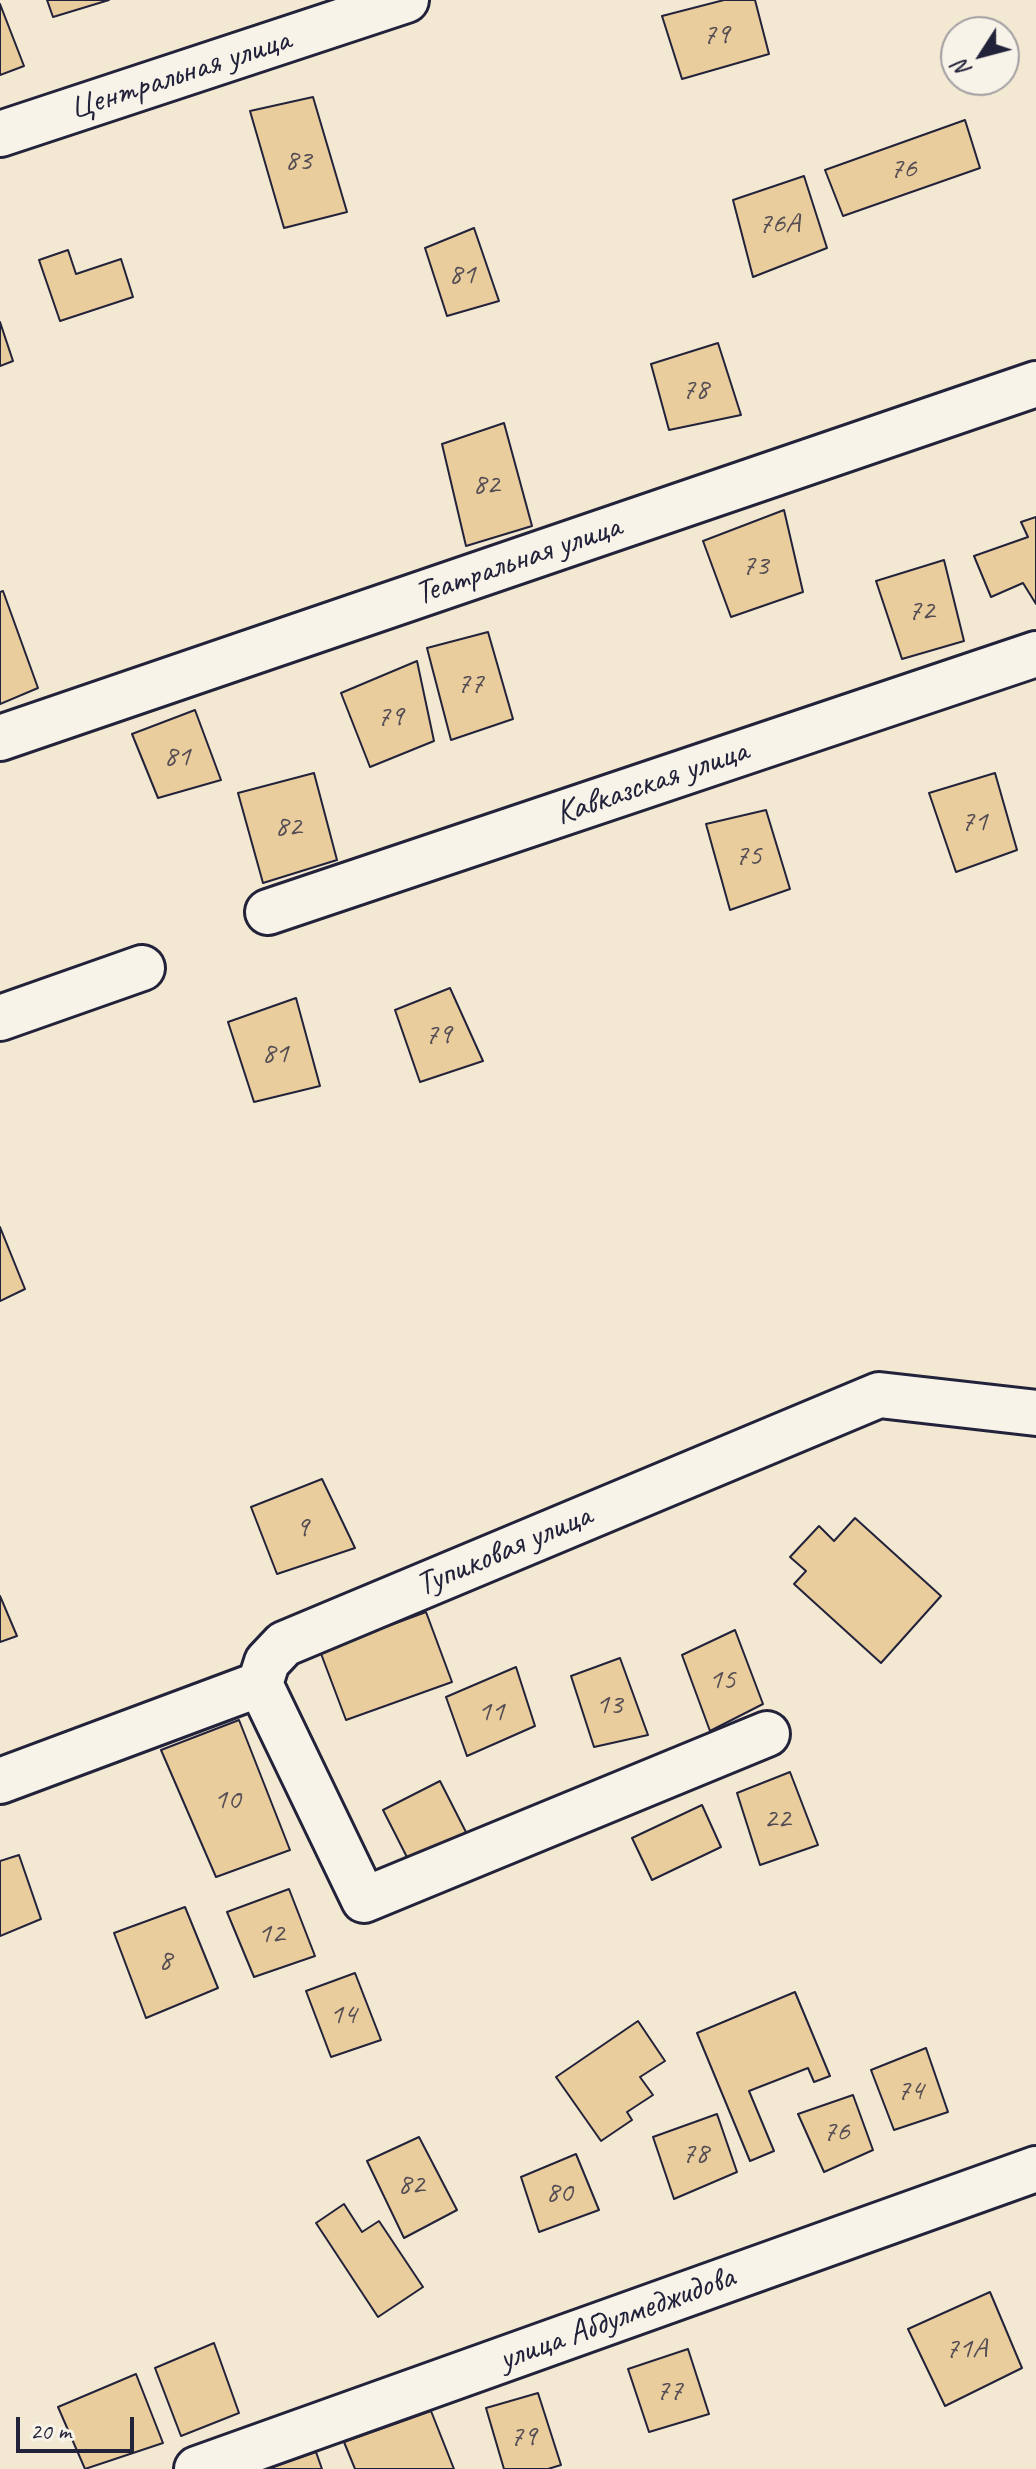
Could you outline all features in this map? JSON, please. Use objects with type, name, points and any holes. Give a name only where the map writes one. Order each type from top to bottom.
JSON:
[{"type":"street","name":"Центральная улица","points":[[0,134],[406,0]]},
{"type":"street","name":"Театральная улица","points":[[0,738],[1036,384]]},
{"type":"street","name":"Кавказская улица","points":[[268,912],[1036,654]]},
{"type":"street","points":[[0,1018],[142,968]]},
{"type":"street","name":"Тупиковая улица","points":[[260,1684],[267,1662],[284,1644],[879,1395],[1036,1413]]},
{"type":"street","points":[[0,1781],[260,1684],[364,1900],[767,1734]]},
{"type":"street","name":"улица Абдулмеджидова","points":[[197,2469],[1036,2169]]},
{"type":"building","points":[[47,0],[109,0],[53,17]]},
{"type":"building","points":[[724,0],[755,0],[769,54],[682,79],[662,16]]},
{"type":"building","points":[[0,4],[24,66],[0,75]]},
{"type":"building","points":[[313,97],[347,212],[284,228],[250,111]]},
{"type":"building","points":[[965,120],[980,168],[843,216],[825,170]]},
{"type":"building","points":[[804,176],[827,248],[753,277],[733,200]]},
{"type":"building","points":[[474,228],[499,301],[447,316],[425,248]]},
{"type":"building","points":[[68,250],[76,274],[121,259],[133,297],[60,321],[39,260]]},
{"type":"building","points":[[0,322],[13,361],[0,366]]},
{"type":"building","points":[[718,343],[741,415],[669,430],[651,364]]},
{"type":"building","points":[[504,423],[532,526],[466,546],[442,444]]},
{"type":"building","points":[[784,510],[803,592],[731,617],[703,541]]},
{"type":"building","points":[[1036,517],[1036,604],[1023,583],[991,597],[974,556],[1028,537],[1021,522]]},
{"type":"building","points":[[944,560],[964,641],[902,659],[876,581]]},
{"type":"building","points":[[3,591],[38,688],[0,704],[0,592]]},
{"type":"building","points":[[488,632],[513,719],[451,740],[427,648]]},
{"type":"building","points":[[417,661],[434,741],[370,767],[341,693]]},
{"type":"building","points":[[195,710],[221,780],[158,798],[132,734]]},
{"type":"building","points":[[314,773],[337,860],[263,883],[238,793]]},
{"type":"building","points":[[995,773],[1017,850],[956,872],[929,793]]},
{"type":"building","points":[[766,810],[790,889],[730,910],[706,824]]},
{"type":"building","points":[[450,988],[483,1061],[420,1082],[395,1010]]},
{"type":"building","points":[[296,998],[320,1086],[254,1102],[228,1022]]},
{"type":"building","points":[[0,1227],[25,1289],[0,1301]]},
{"type":"building","points":[[322,1479],[355,1548],[277,1574],[251,1507]]},
{"type":"building","points":[[855,1518],[941,1596],[881,1663],[794,1584],[806,1571],[790,1557],[819,1526],[834,1541]]},
{"type":"building","points":[[0,1596],[17,1636],[0,1642]]},
{"type":"building","points":[[426,1612],[452,1682],[346,1720],[320,1651]]},
{"type":"building","points":[[735,1630],[763,1704],[710,1731],[682,1655]]},
{"type":"building","points":[[620,1658],[648,1735],[594,1747],[571,1676]]},
{"type":"building","points":[[516,1667],[535,1726],[467,1756],[446,1697]]},
{"type":"building","points":[[239,1720],[290,1850],[216,1877],[161,1750]]},
{"type":"building","points":[[790,1772],[818,1845],[760,1865],[737,1793]]},
{"type":"building","points":[[440,1781],[470,1840],[413,1869],[383,1810]]},
{"type":"building","points":[[702,1805],[721,1847],[652,1880],[632,1838]]},
{"type":"building","points":[[19,1855],[41,1919],[0,1936],[0,1861]]},
{"type":"building","points":[[289,1889],[315,1956],[254,1977],[227,1912]]},
{"type":"building","points":[[185,1907],[218,1988],[146,2018],[114,1933]]},
{"type":"building","points":[[355,1973],[381,2040],[331,2057],[306,1991]]},
{"type":"building","points":[[795,1992],[830,2076],[814,2082],[808,2068],[749,2091],[774,2151],[750,2161],[697,2033]]},
{"type":"building","points":[[638,2021],[665,2061],[640,2077],[653,2095],[627,2112],[632,2120],[601,2141],[556,2077]]},
{"type":"building","points":[[926,2048],[948,2112],[894,2130],[871,2070]]},
{"type":"building","points":[[853,2095],[873,2150],[824,2172],[798,2114]]},
{"type":"building","points":[[717,2114],[737,2172],[674,2199],[653,2137]]},
{"type":"building","points":[[419,2137],[457,2210],[404,2238],[367,2161]]},
{"type":"building","points":[[576,2154],[599,2210],[539,2232],[521,2177]]},
{"type":"building","points":[[344,2204],[362,2232],[379,2221],[423,2287],[378,2317],[316,2223]]},
{"type":"building","points":[[990,2292],[1022,2368],[945,2406],[908,2329]]},
{"type":"building","points":[[214,2343],[239,2413],[181,2436],[155,2368]]},
{"type":"building","points":[[688,2349],[709,2414],[649,2432],[628,2369]]},
{"type":"building","points":[[136,2374],[163,2443],[85,2469],[58,2407]]},
{"type":"building","points":[[538,2393],[561,2465],[548,2469],[504,2469],[486,2408]]},
{"type":"building","points":[[431,2411],[454,2469],[355,2469],[344,2442]]},
{"type":"building","points":[[316,2452],[322,2469],[267,2469]]}]
